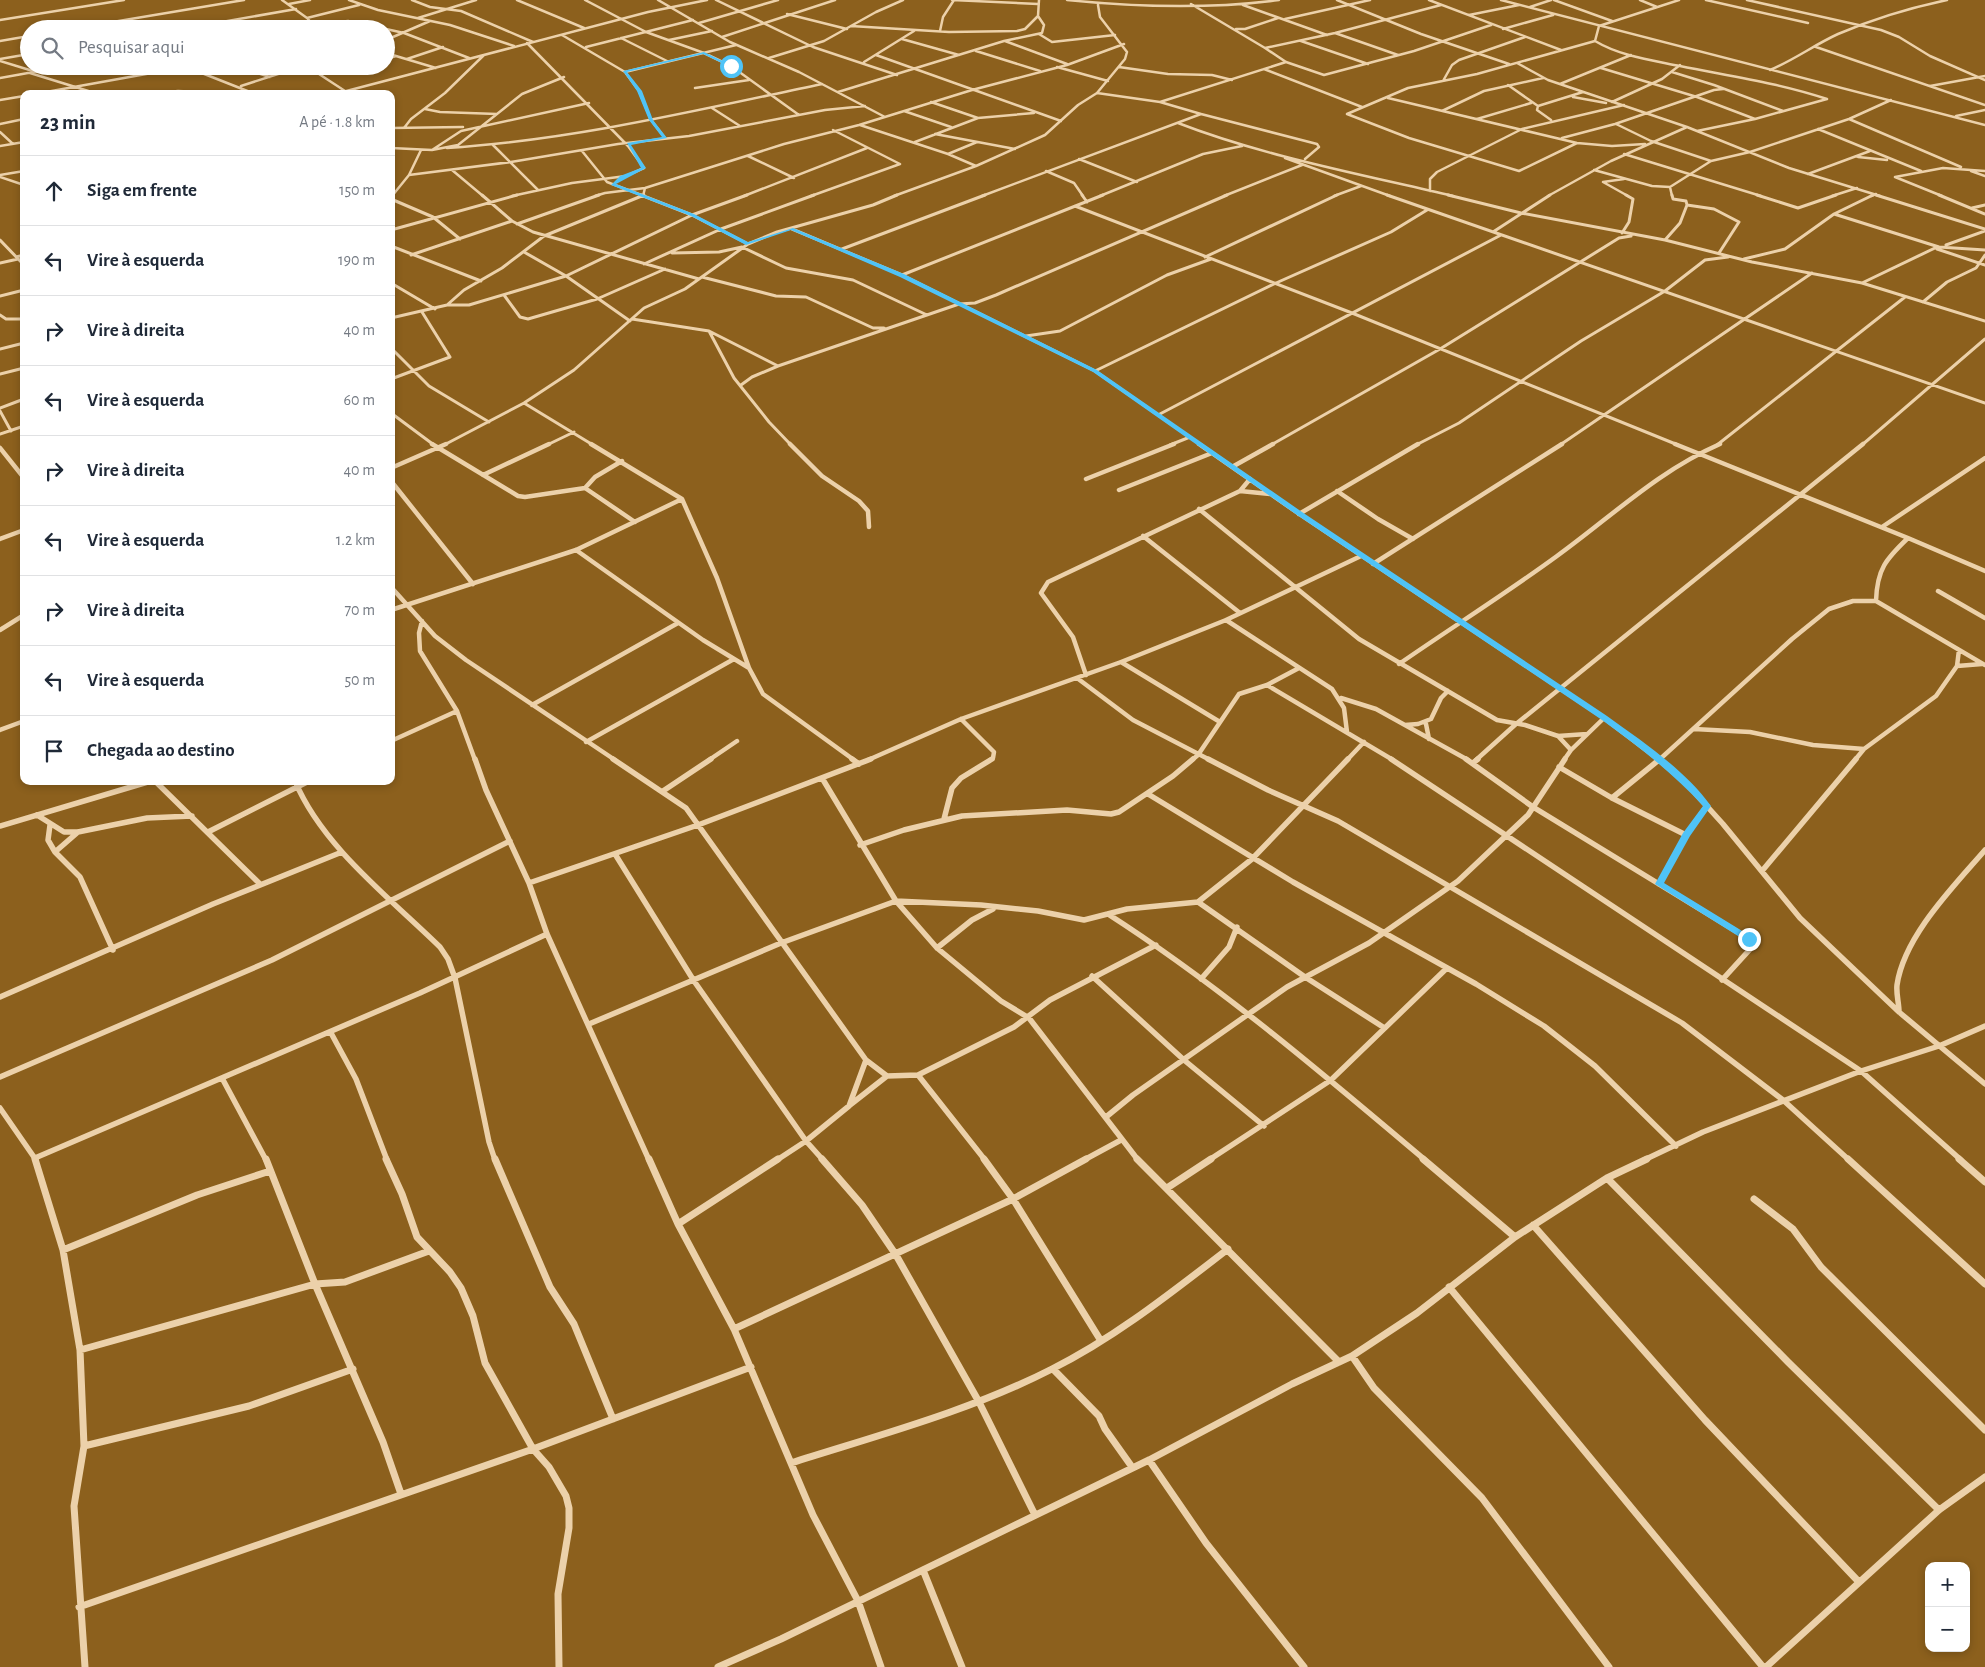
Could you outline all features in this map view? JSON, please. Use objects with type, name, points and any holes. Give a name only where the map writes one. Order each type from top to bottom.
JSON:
[{"type":"street","points":[[0,20],[124,0]]},
{"type":"street","points":[[125,20],[244,0]]},
{"type":"street","points":[[282,0],[307,18],[360,5]]},
{"type":"street","points":[[289,4],[310,0]]},
{"type":"street","points":[[349,0],[360,5],[430,21],[515,46]]},
{"type":"street","points":[[412,0],[430,7],[461,11],[533,42]]},
{"type":"street","points":[[461,0],[466,2]]},
{"type":"street","points":[[418,18],[476,0]]},
{"type":"street","points":[[517,0],[585,29]]},
{"type":"street","points":[[585,0],[646,32],[704,53],[731,66],[749,80],[774,95],[799,115]]},
{"type":"street","points":[[658,0],[736,45],[769,58],[885,116]]},
{"type":"street","points":[[689,0],[695,3]]},
{"type":"street","points":[[349,90],[620,19],[707,0]]},
{"type":"street","points":[[716,0],[810,46],[842,58],[864,62],[897,75]]},
{"type":"street","points":[[699,23],[778,0]]},
{"type":"street","points":[[722,37],[834,0]]},
{"type":"street","points":[[769,58],[831,38],[903,0]]},
{"type":"street","points":[[940,31],[943,17],[953,0],[1038,4]]},
{"type":"street","points":[[838,92],[1004,41],[1039,34],[1044,31],[1044,24],[1038,16],[1038,0]]},
{"type":"street","points":[[1067,0],[1098,4],[1240,4],[1280,0]]},
{"type":"street","points":[[1150,0],[1160,4]]},
{"type":"street","points":[[1213,0],[1218,4]]},
{"type":"street","points":[[1247,0],[1255,3]]},
{"type":"street","points":[[1337,0],[1509,64]]},
{"type":"street","points":[[1284,19],[1370,0]]},
{"type":"street","points":[[1429,0],[1491,25],[1562,50]]},
{"type":"street","points":[[1501,0],[1769,71],[1985,125]]},
{"type":"street","points":[[1529,8],[1552,0],[1613,21]]},
{"type":"street","points":[[1640,0],[1657,7]]},
{"type":"street","points":[[1599,26],[1678,0]]},
{"type":"street","points":[[1706,0],[1808,24]]},
{"type":"street","points":[[1738,7],[1747,4],[1747,0],[1863,25],[1899,37],[1930,56],[1985,80]]},
{"type":"street","points":[[1769,71],[1836,35],[1900,10],[1944,0]]},
{"type":"street","points":[[395,466],[438,448],[524,403],[574,370],[644,308],[685,289],[742,247],[792,229],[873,205],[929,182],[976,166],[1045,135],[1098,93],[1119,67],[1127,52],[1124,44],[1101,18],[1097,10],[1098,4]]},
{"type":"street","points":[[1191,4],[1212,18],[1235,29],[1286,62],[1324,75],[1369,64],[1469,34],[1491,25]]},
{"type":"street","points":[[1240,4],[1327,35]]},
{"type":"street","points":[[1265,48],[1327,35],[1441,5]]},
{"type":"street","points":[[1468,16],[1520,5]]},
{"type":"street","points":[[1432,8],[1452,9]]},
{"type":"street","points":[[233,20],[296,9]]},
{"type":"street","points":[[787,14],[847,29]]},
{"type":"street","points":[[1503,29],[1555,15]]},
{"type":"street","points":[[851,26],[915,31],[1019,31],[1025,29],[1038,16]]},
{"type":"street","points":[[1235,29],[1245,29],[1278,18]]},
{"type":"street","points":[[586,47],[693,20]]},
{"type":"street","points":[[395,36],[430,21]]},
{"type":"street","points":[[1595,41],[1599,26]]},
{"type":"street","points":[[1241,33],[1245,29]]},
{"type":"street","points":[[395,31],[470,58]]},
{"type":"street","points":[[669,40],[712,31]]},
{"type":"street","points":[[864,62],[915,31]]},
{"type":"street","points":[[1335,33],[1399,55]]},
{"type":"street","points":[[1039,34],[1052,42],[1115,34]]},
{"type":"street","points":[[562,35],[586,47],[625,72],[639,91],[651,120],[665,138]]},
{"type":"street","points":[[1444,81],[1452,65],[1525,37]]},
{"type":"street","points":[[0,41],[20,38]]},
{"type":"street","points":[[621,38],[668,61]]},
{"type":"street","points":[[902,39],[960,56]]},
{"type":"street","points":[[1004,41],[1067,64]]},
{"type":"street","points":[[1301,41],[1369,64]]},
{"type":"street","points":[[1576,143],[1519,171],[1377,127],[1347,114],[1408,88],[1517,63],[1595,41]]},
{"type":"street","points":[[1595,41],[1601,47],[1631,55],[1827,99],[1755,119],[1696,131]]},
{"type":"street","points":[[527,43],[564,76],[609,127],[629,144],[644,168],[622,177],[612,184]]},
{"type":"street","points":[[517,224],[605,193],[645,188],[833,130],[860,125],[930,102],[1067,64],[1124,44]]},
{"type":"street","points":[[625,72],[736,45]]},
{"type":"street","points":[[407,59],[443,47]]},
{"type":"street","points":[[1816,47],[1985,105]]},
{"type":"street","points":[[976,51],[1040,71]]},
{"type":"street","points":[[404,128],[411,119],[451,88],[484,54]]},
{"type":"street","points":[[876,55],[1061,121]]},
{"type":"street","points":[[1559,84],[1631,55]]},
{"type":"street","points":[[0,60],[20,56]]},
{"type":"street","points":[[396,56],[436,68]]},
{"type":"street","points":[[0,60],[20,67]]},
{"type":"street","points":[[1160,102],[1286,62]]},
{"type":"street","points":[[1517,63],[1543,78],[1622,106]]},
{"type":"street","points":[[1612,102],[1651,84],[1680,65]]},
{"type":"street","points":[[1056,67],[1108,82]]},
{"type":"street","points":[[1119,67],[1168,74],[1212,75],[1233,80]]},
{"type":"street","points":[[1601,68],[1713,102],[1755,119]]},
{"type":"street","points":[[1264,70],[1362,107]]},
{"type":"street","points":[[1672,72],[1718,86],[1783,111]]},
{"type":"street","points":[[0,78],[20,75]]},
{"type":"street","points":[[39,75],[88,90]]},
{"type":"street","points":[[56,90],[137,75]]},
{"type":"street","points":[[210,75],[248,90]]},
{"type":"street","points":[[264,75],[270,77]]},
{"type":"street","points":[[241,86],[276,75]]},
{"type":"street","points":[[321,75],[343,90]]},
{"type":"street","points":[[447,148],[458,145],[482,128],[522,94],[564,76]]},
{"type":"street","points":[[1930,86],[1985,76]]},
{"type":"street","points":[[1442,111],[1484,91],[1543,78]]},
{"type":"street","points":[[694,88],[749,80]]},
{"type":"street","points":[[395,148],[432,150],[493,145],[651,120],[822,84]]},
{"type":"street","points":[[1508,85],[1531,103],[1538,106],[1572,97],[1583,92]]},
{"type":"street","points":[[1714,90],[1718,86]]},
{"type":"street","points":[[1562,138],[1615,124],[1714,90],[1723,89]]},
{"type":"street","points":[[1098,93],[1160,102],[1316,144],[1319,147],[1304,159]]},
{"type":"street","points":[[1706,93],[1713,102]]},
{"type":"street","points":[[0,100],[20,97]]},
{"type":"street","points":[[1572,97],[1622,106],[1647,113],[1808,174],[1985,230]]},
{"type":"street","points":[[1387,98],[1562,138],[1576,143],[1612,146],[1645,144]]},
{"type":"street","points":[[1594,170],[1652,186],[1670,187],[1688,174],[1711,162],[1750,152],[1849,119],[1891,100]]},
{"type":"street","points":[[930,102],[978,118]]},
{"type":"street","points":[[395,128],[482,128],[589,103]]},
{"type":"street","points":[[851,106],[859,103]]},
{"type":"street","points":[[1477,119],[1531,103]]},
{"type":"street","points":[[409,175],[511,162],[740,126],[851,106],[865,106]]},
{"type":"street","points":[[1538,106],[1537,110],[1552,120]]},
{"type":"street","points":[[1430,191],[1429,184],[1432,176],[1466,156],[1522,129],[1552,120],[1622,106]]},
{"type":"street","points":[[712,108],[740,126]]},
{"type":"street","points":[[425,109],[440,112],[497,114]]},
{"type":"street","points":[[1953,117],[1985,110]]},
{"type":"street","points":[[903,111],[951,128]]},
{"type":"street","points":[[915,142],[978,118],[1040,113]]},
{"type":"street","points":[[842,250],[1046,171],[1201,114]]},
{"type":"street","points":[[1052,117],[1067,116]]},
{"type":"street","points":[[1849,119],[1985,176]]},
{"type":"street","points":[[0,124],[20,120]]},
{"type":"street","points":[[432,150],[451,135],[469,127],[486,123]]},
{"type":"street","points":[[1178,124],[1268,151],[1520,213],[1665,240],[1743,259],[1862,283],[1985,321]]},
{"type":"street","points":[[1615,124],[1651,141],[1711,162]]},
{"type":"street","points":[[860,125],[915,142],[976,166]]},
{"type":"street","points":[[1493,232],[1520,213],[1594,170],[1651,141],[1687,127]]},
{"type":"street","points":[[1818,128],[1922,171]]},
{"type":"street","points":[[644,264],[722,230],[900,164],[833,130]]},
{"type":"street","points":[[0,132],[13,144]]},
{"type":"street","points":[[935,134],[1015,149]]},
{"type":"street","points":[[1222,146],[1224,139]]},
{"type":"street","points":[[948,154],[977,142]]},
{"type":"street","points":[[0,146],[20,143]]},
{"type":"street","points":[[493,145],[538,190]]},
{"type":"street","points":[[902,276],[1222,146],[1248,145]]},
{"type":"street","points":[[1612,146],[1630,151]]},
{"type":"street","points":[[395,317],[447,305],[468,305],[566,276],[612,256],[692,215],[794,178],[867,148]]},
{"type":"street","points":[[395,193],[409,175],[420,150]]},
{"type":"street","points":[[582,151],[606,182],[692,215],[748,244]]},
{"type":"street","points":[[1268,151],[1427,210],[1744,318],[1835,352],[1985,403]]},
{"type":"street","points":[[1808,174],[1870,151]]},
{"type":"street","points":[[1624,154],[1798,208],[1857,188]]},
{"type":"street","points":[[1862,154],[1880,155]]},
{"type":"street","points":[[748,155],[794,178]]},
{"type":"street","points":[[1855,156],[1894,160]]},
{"type":"street","points":[[1078,159],[1137,182]]},
{"type":"street","points":[[741,385],[752,377],[778,366],[959,304],[975,303],[1143,232],[1187,211],[1302,165]]},
{"type":"street","points":[[1985,171],[1944,168],[1895,177],[1985,214]]},
{"type":"street","points":[[452,170],[512,221],[544,236],[612,256],[776,296],[806,297],[873,328],[897,326]]},
{"type":"street","points":[[1046,171],[1074,183],[1086,202]]},
{"type":"street","points":[[0,176],[20,172]]},
{"type":"street","points":[[0,176],[20,183]]},
{"type":"street","points":[[395,229],[538,190],[602,178],[622,177]]},
{"type":"street","points":[[0,181],[7,179]]},
{"type":"street","points":[[1622,233],[1629,222],[1633,199],[1603,182],[1627,179]]},
{"type":"street","points":[[605,193],[606,182]]},
{"type":"street","points":[[1205,257],[1322,201],[1362,186]]},
{"type":"street","points":[[1670,187],[1672,198],[1686,201],[1687,205],[1714,209],[1739,222],[1719,253]]},
{"type":"street","points":[[644,196],[645,188]]},
{"type":"street","points":[[1743,259],[1785,249],[1834,214],[1876,194]]},
{"type":"street","points":[[447,305],[464,290],[524,252],[544,236],[644,196]]},
{"type":"street","points":[[395,200],[433,218],[460,239]]},
{"type":"street","points":[[1971,208],[1985,204]]},
{"type":"street","points":[[1665,240],[1680,223],[1687,205]]},
{"type":"street","points":[[1075,206],[1352,313],[1882,527],[1985,571]]},
{"type":"street","points":[[1095,371],[1276,283],[1391,232],[1427,210]]},
{"type":"street","points":[[1834,214],[1937,247],[1985,266]]},
{"type":"street","points":[[411,255],[512,221]]},
{"type":"street","points":[[792,229],[902,276],[1095,371],[1299,514],[1562,688],[1604,718],[1686,782],[1800,918],[1899,1012],[1985,1084]]},
{"type":"street","points":[[1862,283],[1937,247],[1966,240],[1985,230]]},
{"type":"street","points":[[1617,232],[1619,238]]},
{"type":"street","points":[[1158,415],[1501,235]]},
{"type":"street","points":[[1232,467],[1440,349],[1619,238],[1636,235]]},
{"type":"street","points":[[0,240],[20,261]]},
{"type":"street","points":[[669,252],[719,252],[742,247],[786,268],[853,280],[927,315]]},
{"type":"street","points":[[1937,247],[1985,250]]},
{"type":"street","points":[[395,248],[481,281]]},
{"type":"street","points":[[1705,260],[1709,250]]},
{"type":"street","points":[[524,252],[566,276],[597,299],[631,320],[709,331],[778,366]]},
{"type":"street","points":[[1923,302],[1947,282],[1967,273],[1980,264],[1985,255]]},
{"type":"street","points":[[1299,514],[1404,451],[1459,423],[1582,341],[1665,291],[1705,260],[1731,256]]},
{"type":"street","points":[[0,263],[20,257]]},
{"type":"street","points":[[1025,336],[1060,331],[1144,289],[1167,274],[1211,259]]},
{"type":"street","points":[[504,295],[520,317],[528,319],[597,299],[666,269]]},
{"type":"street","points":[[1373,564],[1554,449],[1812,273]]},
{"type":"street","points":[[395,285],[435,309]]},
{"type":"street","points":[[0,296],[20,291]]},
{"type":"street","points":[[1399,664],[1557,556],[1655,480],[1700,453],[1721,443],[1905,297]]},
{"type":"street","points":[[971,310],[975,303]]},
{"type":"street","points":[[395,377],[450,357],[422,312]]},
{"type":"street","points":[[0,316],[20,319]]},
{"type":"street","points":[[709,331],[729,368],[769,422],[822,476],[859,501],[868,511],[869,527]]},
{"type":"street","points":[[1473,763],[1516,724],[1801,495],[1934,385],[1985,339]]},
{"type":"street","points":[[0,349],[20,344]]},
{"type":"street","points":[[395,352],[429,386],[489,422]]},
{"type":"street","points":[[0,374],[20,369]]},
{"type":"street","points":[[11,431],[0,409],[20,401]]},
{"type":"street","points":[[524,403],[622,460],[682,499],[717,578],[749,668],[763,694],[778,708],[859,764]]},
{"type":"street","points":[[395,417],[438,448],[518,496],[525,497],[585,488],[595,477],[622,460]]},
{"type":"street","points":[[0,434],[20,428]]},
{"type":"street","points":[[483,475],[574,432]]},
{"type":"street","points":[[1086,478],[1190,437]]},
{"type":"street","points":[[0,448],[20,473]]},
{"type":"street","points":[[1119,490],[1212,453]]},
{"type":"street","points":[[1882,527],[1985,458]]},
{"type":"street","points":[[1086,675],[1073,637],[1044,597],[1042,593],[1043,587],[1048,582],[1240,491],[1250,479]]},
{"type":"street","points":[[395,486],[473,584]]},
{"type":"street","points":[[585,488],[635,522]]},
{"type":"street","points":[[1240,491],[1272,494]]},
{"type":"street","points":[[1337,491],[1378,519],[1413,539]]},
{"type":"street","points":[[395,609],[576,550],[682,499]]},
{"type":"street","points":[[1199,510],[1359,639],[1399,664],[1497,720],[1558,736],[1587,734]]},
{"type":"street","points":[[0,539],[20,531]]},
{"type":"street","points":[[1143,536],[1240,613]]},
{"type":"street","points":[[1876,601],[1876,578],[1885,561],[1908,538]]},
{"type":"street","points":[[576,550],[678,623],[749,668]]},
{"type":"street","points":[[529,882],[698,825],[859,764],[961,719],[1121,662],[1226,620],[1361,556]]},
{"type":"street","points":[[1938,591],[1985,618]]},
{"type":"street","points":[[395,592],[435,636],[466,660],[686,808],[866,1060],[887,1076]]},
{"type":"street","points":[[1612,798],[1659,760],[1792,639],[1829,609],[1853,601],[1876,601],[1984,664]]},
{"type":"street","points":[[0,630],[20,618]]},
{"type":"street","points":[[1226,620],[1299,668],[1321,680],[1341,698],[1376,709],[1473,763],[1533,807],[1749,939],[1753,946],[1722,980]]},
{"type":"street","points":[[422,621],[418,633],[420,651],[457,711],[486,790],[529,882],[547,934],[678,1224],[734,1329],[813,1515],[858,1601],[881,1667]]},
{"type":"street","points":[[532,705],[678,623]]},
{"type":"street","points":[[1762,871],[1864,749],[1936,696],[1957,666],[1959,650]]},
{"type":"street","points":[[586,742],[734,659]]},
{"type":"street","points":[[1121,662],[1220,722]]},
{"type":"street","points":[[1957,666],[1984,664]]},
{"type":"street","points":[[860,845],[944,819],[985,814],[1067,810],[1111,814],[1119,812],[1148,794],[1198,755],[1239,694],[1268,685],[1299,668]]},
{"type":"street","points":[[1077,678],[1133,720],[1198,755],[1302,806],[1338,821],[1682,1023],[1783,1100],[1985,1284]]},
{"type":"street","points":[[1268,685],[1415,773],[1722,980],[1861,1071],[1985,1182]]},
{"type":"street","points":[[1405,725],[1426,724],[1433,716],[1437,702],[1448,691]]},
{"type":"street","points":[[1341,698],[1347,715],[1346,732]]},
{"type":"street","points":[[395,739],[457,711]]},
{"type":"street","points":[[1106,1117],[1133,1095],[1287,987],[1323,970],[1383,934],[1476,866],[1508,836],[1533,807],[1571,750],[1604,718]]},
{"type":"street","points":[[944,819],[952,788],[961,778],[993,758],[994,752],[961,719]]},
{"type":"street","points":[[0,730],[20,722]]},
{"type":"street","points":[[1426,724],[1429,739]]},
{"type":"street","points":[[1694,729],[1750,732],[1813,745],[1864,749]]},
{"type":"street","points":[[1558,736],[1571,750]]},
{"type":"street","points":[[663,792],[737,740]]},
{"type":"street","points":[[589,1024],[781,943],[896,901],[966,904],[1038,912],[1084,920],[1159,904],[1198,902],[1252,859],[1364,742]]},
{"type":"street","points":[[1559,767],[1612,798],[1686,835]]},
{"type":"street","points":[[822,778],[860,845],[896,901],[937,948],[974,980],[1029,1018],[1106,1117],[1131,1153],[1339,1362]]},
{"type":"street","points":[[0,826],[138,785]]},
{"type":"street","points":[[159,785],[258,883]]},
{"type":"street","points":[[208,832],[295,785]]},
{"type":"street","points":[[297,785],[303,800],[342,852],[440,947],[448,959],[455,978],[489,1142],[499,1170],[550,1287],[574,1324],[613,1419]]},
{"type":"street","points":[[1148,794],[1252,859],[1383,934],[1447,968],[1529,1017],[1567,1043],[1602,1074],[1676,1146]]},
{"type":"street","points":[[1659,884],[1686,835],[1707,806]]},
{"type":"street","points":[[37,816],[64,832],[78,832],[147,818],[192,816]]},
{"type":"street","points":[[50,825],[48,840],[55,852],[80,877],[112,950]]},
{"type":"street","points":[[55,852],[78,832]]},
{"type":"street","points":[[0,1076],[64,1047],[272,960],[510,841]]},
{"type":"street","points":[[1899,1012],[1897,985],[1908,955],[1934,912],[1985,850]]},
{"type":"street","points":[[0,997],[112,950],[258,883],[342,852]]},
{"type":"street","points":[[615,854],[694,981],[806,1141],[862,1206],[896,1255],[979,1402],[1035,1515]]},
{"type":"street","points":[[1198,902],[1237,927],[1305,977],[1383,1027]]},
{"type":"street","points":[[937,948],[972,920],[993,908]]},
{"type":"street","points":[[1108,914],[1156,945],[1331,1080],[1515,1237]]},
{"type":"street","points":[[1200,980],[1229,947],[1237,927]]},
{"type":"street","points":[[35,1158],[331,1033],[455,978],[547,934]]},
{"type":"street","points":[[678,1224],[806,1141],[887,1076],[918,1075],[1029,1018],[1050,1000],[1092,976],[1156,945]]},
{"type":"street","points":[[1167,1188],[1264,1126],[1331,1080],[1383,1027],[1447,968]]},
{"type":"street","points":[[1092,976],[1184,1060],[1264,1126]]},
{"type":"street","points":[[718,1667],[781,1639],[1149,1460],[1292,1384],[1352,1356],[1515,1237],[1606,1178],[1702,1132],[1861,1071],[1939,1046],[1985,1026]]},
{"type":"street","points":[[331,1033],[356,1079],[378,1141],[402,1194],[417,1237],[429,1252],[450,1272],[461,1288],[472,1316],[485,1364],[533,1449],[549,1467],[566,1496],[569,1508],[569,1528],[558,1594],[559,1667]]},
{"type":"street","points":[[850,1106],[866,1060]]},
{"type":"street","points":[[918,1075],[956,1121],[1013,1199],[1101,1341]]},
{"type":"street","points":[[222,1078],[270,1170],[315,1284],[353,1369],[401,1494]]},
{"type":"street","points":[[0,1108],[35,1158],[63,1250],[80,1350],[84,1446],[74,1506],[85,1667]]},
{"type":"street","points":[[734,1329],[1013,1199],[1121,1140]]},
{"type":"street","points":[[63,1250],[196,1195],[270,1170]]},
{"type":"street","points":[[1606,1178],[1788,1362],[1939,1510]]},
{"type":"street","points":[[1754,1199],[1793,1229],[1821,1267],[1985,1430]]},
{"type":"street","points":[[1533,1226],[1705,1420],[1858,1581]]},
{"type":"street","points":[[791,1462],[979,1402],[1053,1369],[1131,1323],[1228,1249]]},
{"type":"street","points":[[80,1350],[315,1284],[344,1282],[429,1252]]},
{"type":"street","points":[[1449,1287],[1764,1667],[1939,1510],[1985,1478]]},
{"type":"street","points":[[1352,1356],[1374,1388],[1487,1505],[1609,1667]]},
{"type":"street","points":[[80,1607],[533,1449],[751,1367]]},
{"type":"street","points":[[84,1446],[249,1406],[353,1369]]},
{"type":"street","points":[[1053,1369],[1099,1416],[1105,1429],[1132,1467]]},
{"type":"street","points":[[1149,1460],[1206,1543],[1304,1667]]},
{"type":"street","points":[[923,1570],[962,1667]]},
{"type":"route","points":[[731,66],[704,53],[625,72],[639,91],[651,120],[665,138],[629,144],[644,168],[622,177],[612,184],[692,215],[748,244],[777,232],[792,229],[865,258],[1095,371],[1299,514],[1562,688],[1644,747],[1686,782],[1707,806],[1686,835],[1659,884],[1749,939]]}]
